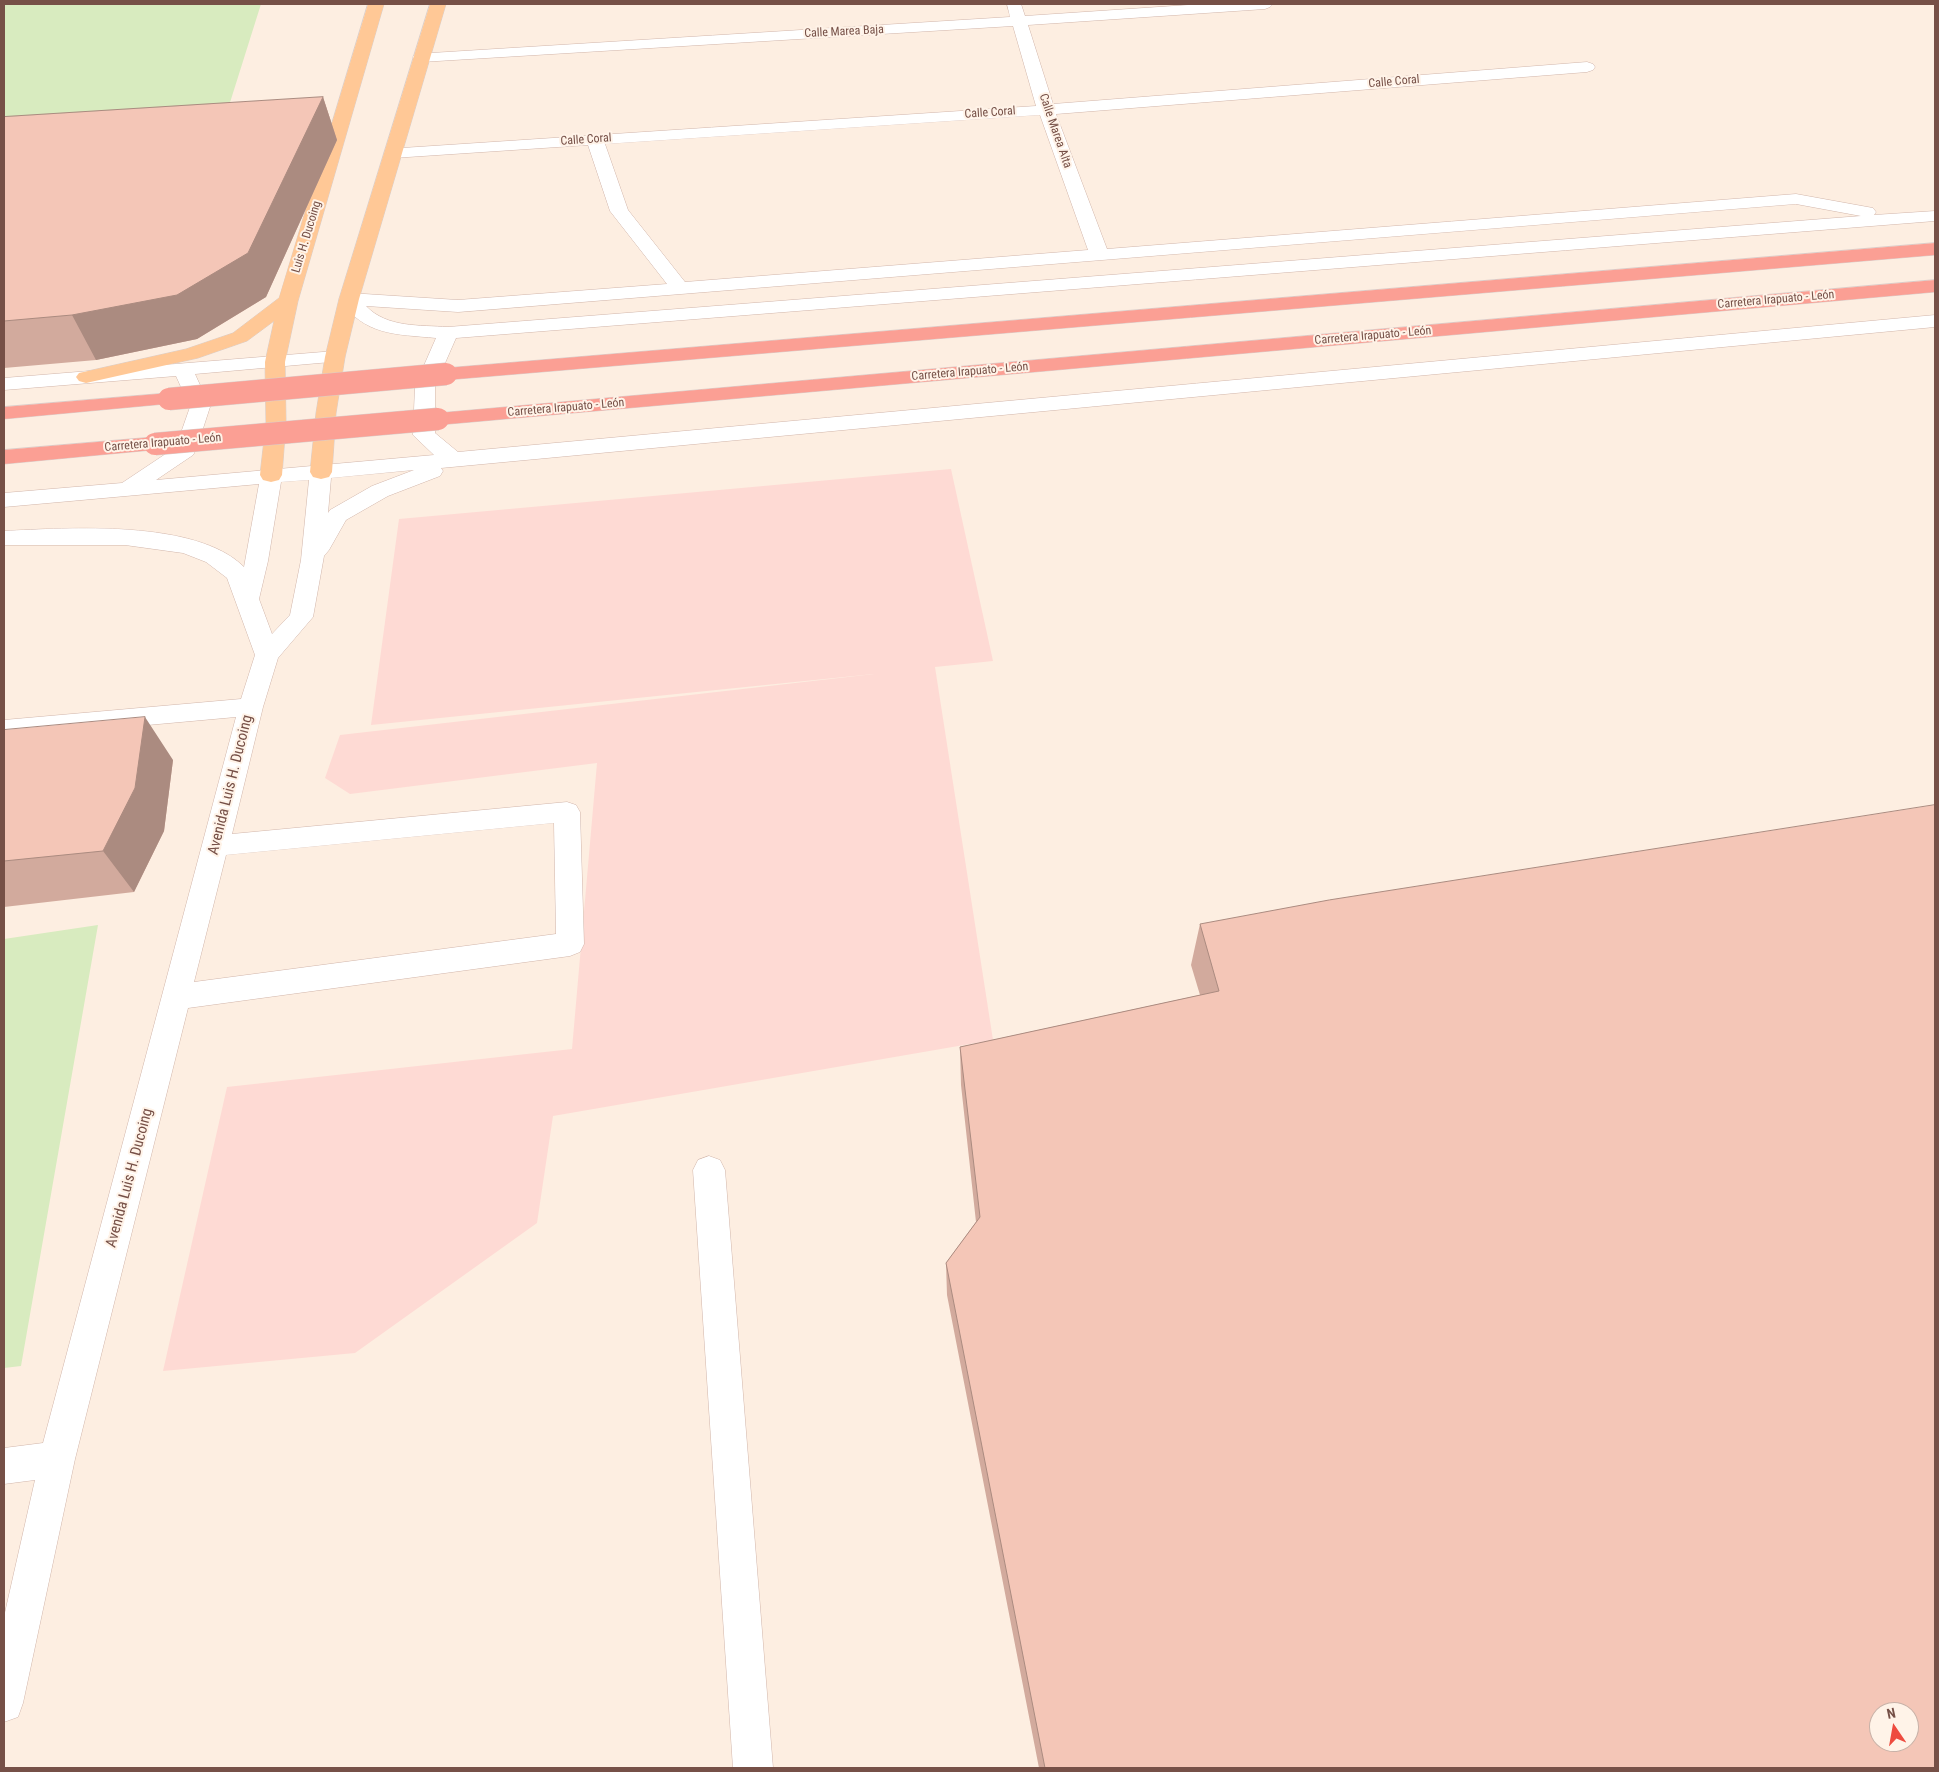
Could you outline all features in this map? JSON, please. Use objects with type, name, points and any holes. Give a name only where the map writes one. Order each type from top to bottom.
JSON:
[{"type":"highway","points":[[4,413],[1935,249]]},
{"type":"highway","name":"Carretera Irapuato - León","points":[[4,457],[1935,286]]},
{"type":"main road","name":"Luis H. Ducoing","points":[[271,475],[276,422],[275,362],[288,301],[376,4]]},
{"type":"main road","points":[[321,472],[326,413],[349,300],[438,4]]},
{"type":"main road","points":[[86,377],[192,354],[240,337],[288,301]]},
{"type":"street","name":"Calle Marea Alta","points":[[1014,4],[1046,110],[1100,256]]},
{"type":"street","name":"Calle Marea Baja","points":[[422,57],[1020,21],[1265,4]]},
{"type":"street","name":"Calle Coral","points":[[393,153],[1046,110],[1587,67]]},
{"type":"street","points":[[595,140],[619,211],[680,288]]},
{"type":"street","points":[[349,300],[458,306],[1796,199],[1904,218]]},
{"type":"street","points":[[349,300],[367,318],[390,328],[448,333],[1935,216]]},
{"type":"street","points":[[4,500],[488,457],[1935,321]]},
{"type":"street","points":[[448,333],[425,386],[424,435],[454,460]]},
{"type":"street","points":[[4,384],[336,357]]},
{"type":"street","points":[[128,488],[185,450],[200,407],[182,369]]},
{"type":"street","points":[[312,560],[338,515],[380,491],[399,483],[427,473],[488,457]]},
{"type":"street","name":"Avenida Luis H. Ducoing","points":[[4,1703],[57,1459],[251,707],[267,655],[301,617],[312,560],[321,472]]},
{"type":"street","points":[[247,599],[257,561],[271,475]]},
{"type":"street","points":[[4,538],[134,538],[181,545],[210,555],[235,572],[267,655]]},
{"type":"street","points":[[4,729],[251,707]]},
{"type":"street","points":[[177,998],[570,944],[567,812],[216,846]]},
{"type":"street","points":[[709,1170],[753,1768]]},
{"type":"street","points":[[4,1466],[57,1459]]},
{"type":"shaded area","points":[[951,469],[993,661],[935,667],[993,1040],[553,1116],[537,1223],[355,1353],[163,1371],[227,1087],[572,1049],[597,763],[350,794],[325,778],[340,735],[874,674],[371,725],[399,519]]},
{"type":"green space","points":[[4,4],[261,4],[216,147],[4,161]]},
{"type":"green space","points":[[98,925],[21,1366],[4,1368],[4,939]]},
{"type":"building","points":[[323,97],[248,253],[177,295],[72,315],[4,321],[4,117]]},
{"type":"building","points":[[145,717],[135,788],[103,851],[4,861],[4,730]]},
{"type":"building","points":[[1935,805],[1935,1768],[1045,1768],[946,1263],[980,1217],[960,1047],[1219,991],[1200,924],[1329,900]]}]
